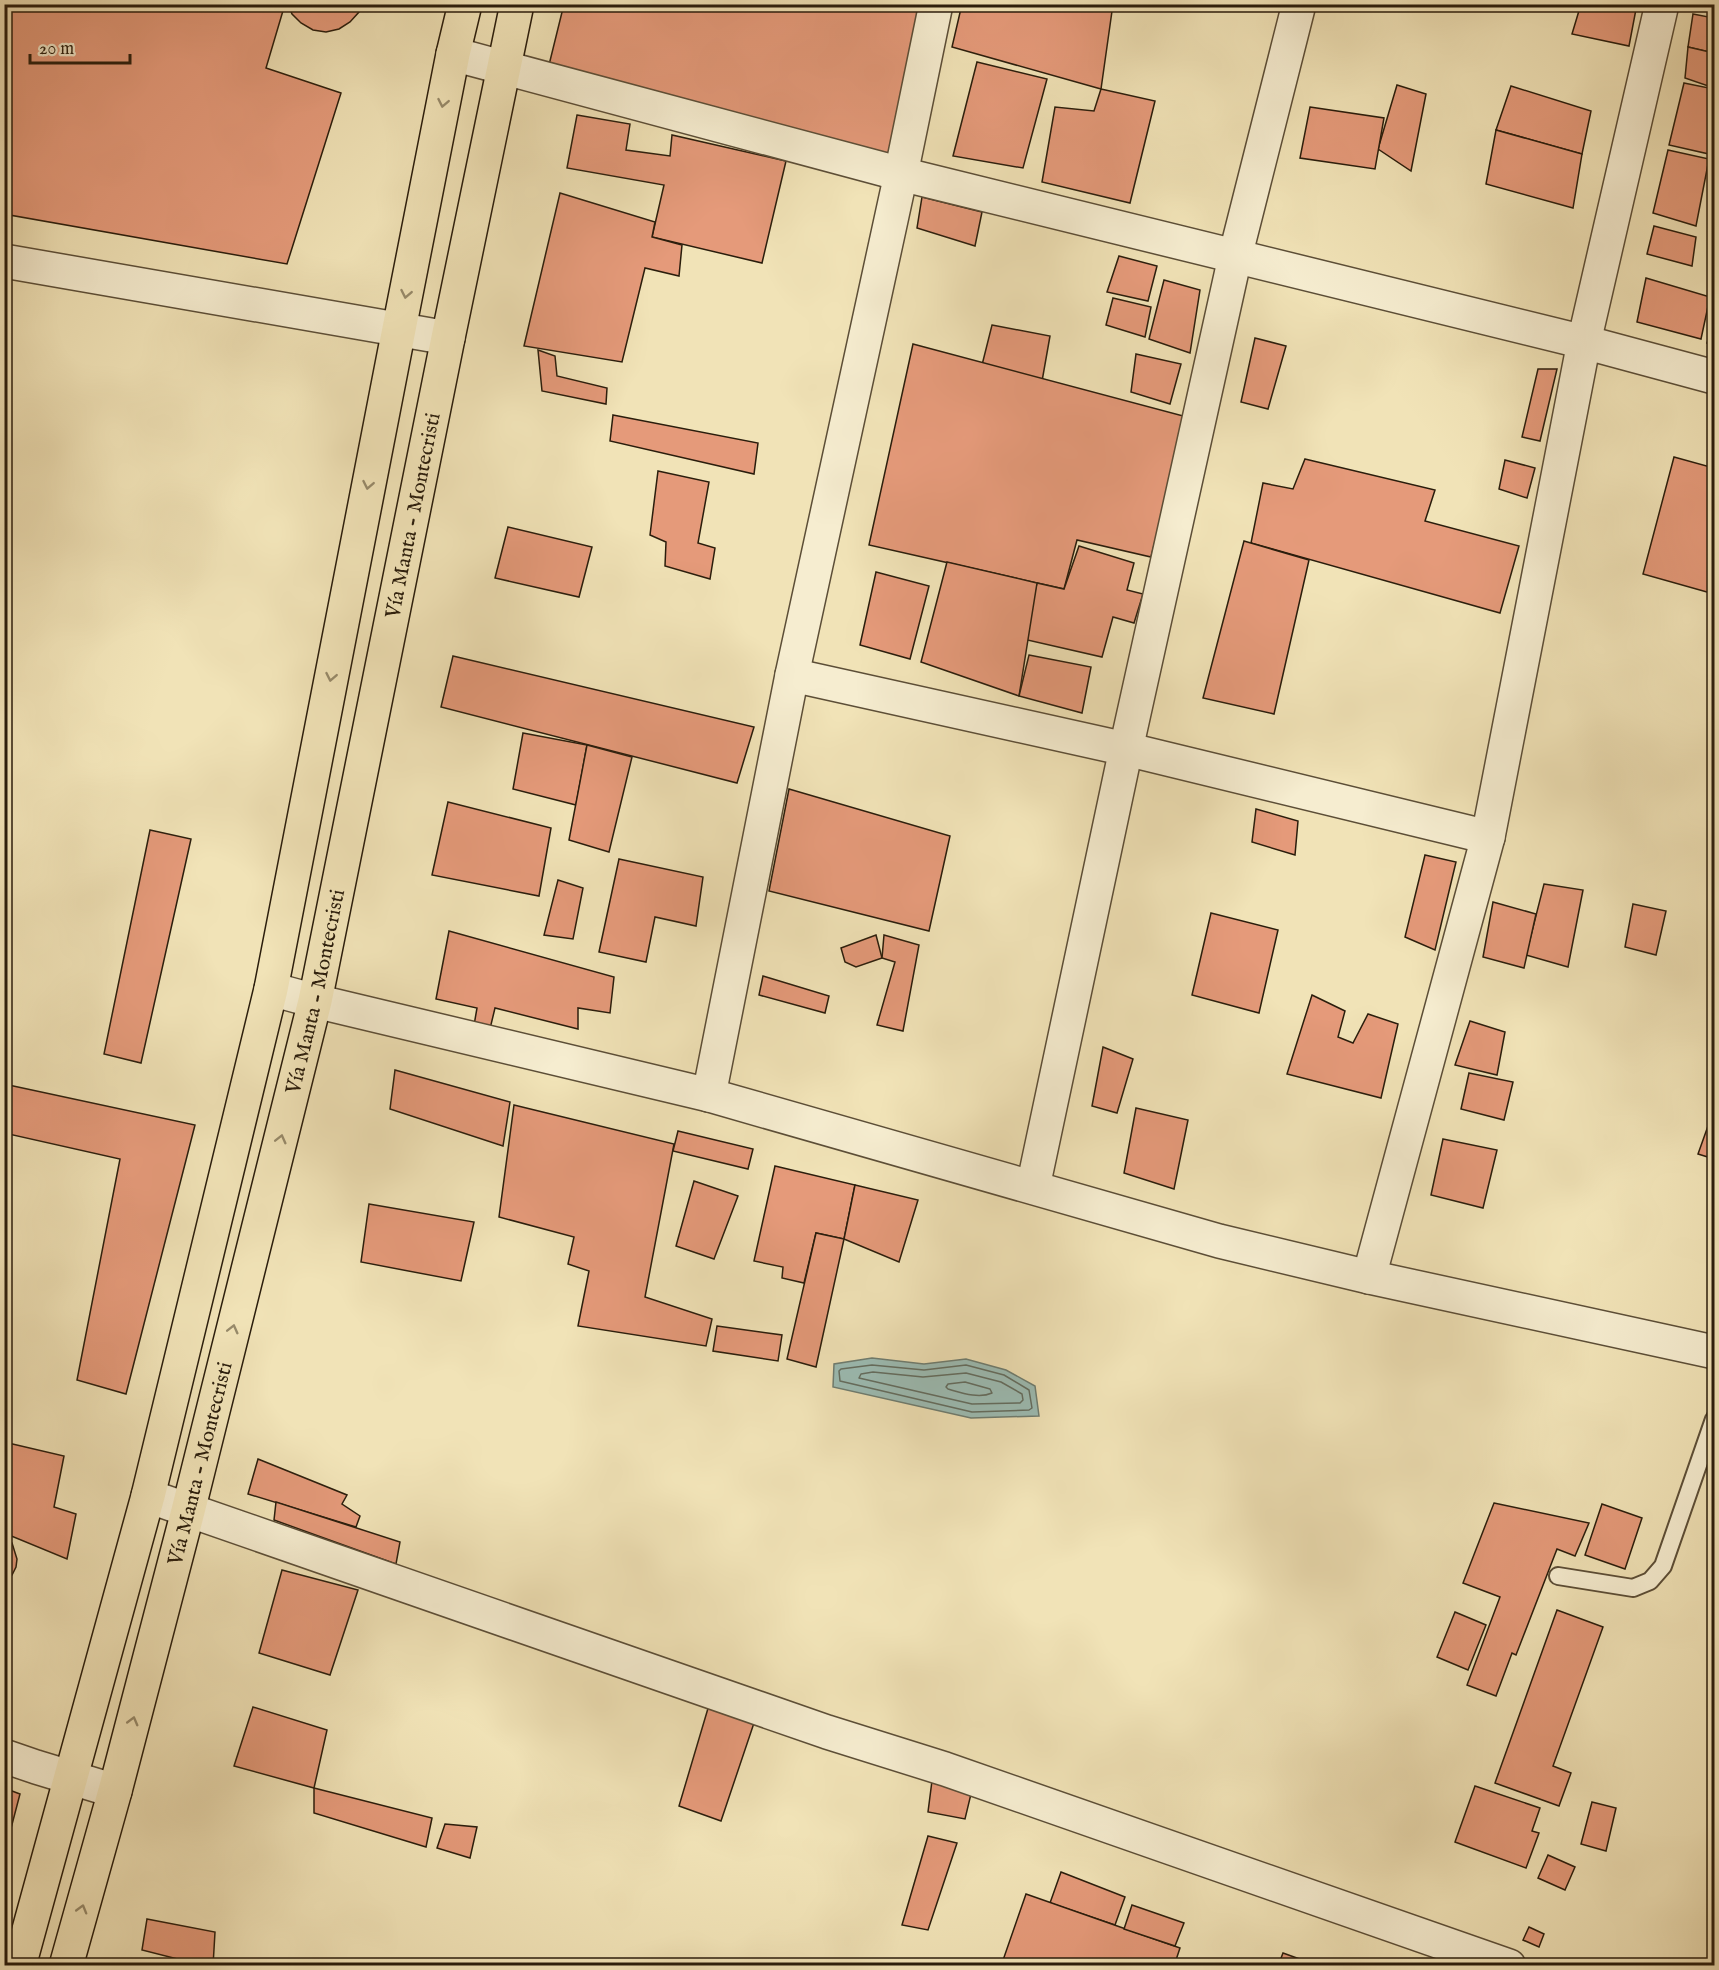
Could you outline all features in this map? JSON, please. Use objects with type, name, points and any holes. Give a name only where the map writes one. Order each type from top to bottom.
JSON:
[{"type":"main road","name":"Vía Manta - Montecristi","points":[[19,1965],[148,1496],[271,989],[453,54],[465,4]]},
{"type":"main road","name":"Vía Manta - Montecristi","points":[[66,1965],[115,1791],[188,1511],[315,1001],[448,338],[518,4]]},
{"type":"street","points":[[709,1095],[792,675],[936,4]]},
{"type":"street","points":[[1033,1187],[1126,748],[1235,257],[1299,4]]},
{"type":"street","points":[[1369,1277],[1488,837],[1584,342],[1662,4]]},
{"type":"street","points":[[453,54],[901,174],[1584,342],[1714,377]]},
{"type":"street","points":[[4,261],[448,338]]},
{"type":"street","points":[[792,675],[1126,748],[1488,837]]},
{"type":"street","points":[[271,989],[709,1095],[1219,1241],[1369,1277],[1714,1352]]},
{"type":"street","points":[[148,1496],[816,1728],[945,1768],[1509,1965]]},
{"type":"street","points":[[4,1756],[115,1791]]},
{"type":"lane","points":[[1558,1576],[1633,1588],[1650,1581],[1663,1566],[1714,1419]]},
{"type":"water","points":[[872,1358],[924,1364],[966,1359],[1006,1370],[1035,1386],[1039,1416],[971,1418],[833,1387],[834,1364]]},
{"type":"building","points":[[4,4],[285,4],[266,68],[341,93],[287,264],[4,214]]},
{"type":"building","points":[[288,4],[362,4],[359,12],[350,22],[339,29],[326,32],[313,30],[301,23],[292,14]]},
{"type":"building","points":[[564,4],[926,4],[895,157],[548,69]]},
{"type":"building","points":[[962,4],[1113,4],[1101,89],[952,47]]},
{"type":"building","points":[[1581,4],[1637,4],[1629,46],[1572,34]]},
{"type":"building","points":[[1695,4],[1714,4],[1714,11],[1695,6]]},
{"type":"building","points":[[1693,14],[1714,18],[1714,53],[1688,47]]},
{"type":"building","points":[[1688,47],[1714,53],[1714,88],[1685,78]]},
{"type":"building","points":[[977,62],[1047,79],[1023,168],[953,156]]},
{"type":"building","points":[[1684,83],[1714,89],[1714,129],[1709,154],[1669,145]]},
{"type":"building","points":[[1397,85],[1426,94],[1411,171],[1378,149]]},
{"type":"building","points":[[1511,86],[1591,111],[1582,154],[1496,130]]},
{"type":"building","points":[[1101,89],[1155,101],[1130,203],[1042,182],[1055,107],[1094,111]]},
{"type":"building","points":[[1310,107],[1384,118],[1375,169],[1300,158]]},
{"type":"building","points":[[577,115],[630,124],[626,150],[670,156],[672,135],[786,161],[762,263],[652,237],[664,185],[567,168]]},
{"type":"building","points":[[1496,130],[1582,154],[1573,208],[1486,184]]},
{"type":"building","points":[[1668,150],[1709,159],[1696,226],[1653,213]]},
{"type":"building","points":[[560,193],[655,222],[652,237],[682,245],[679,276],[645,268],[622,362],[524,346]]},
{"type":"building","points":[[922,197],[982,212],[975,246],[917,228]]},
{"type":"building","points":[[1654,226],[1696,237],[1692,266],[1647,254]]},
{"type":"building","points":[[1119,256],[1157,266],[1148,301],[1107,292]]},
{"type":"building","points":[[1646,278],[1710,297],[1701,339],[1637,322]]},
{"type":"building","points":[[1164,280],[1200,290],[1190,353],[1149,339]]},
{"type":"building","points":[[1113,298],[1151,307],[1145,337],[1106,325]]},
{"type":"building","points":[[1714,322],[1714,346],[1707,343]]},
{"type":"building","points":[[992,325],[1050,336],[1041,387],[980,373]]},
{"type":"building","points":[[1255,338],[1286,346],[1268,409],[1241,402]]},
{"type":"building","points":[[913,344],[1187,417],[1151,557],[1077,540],[1064,589],[869,545]]},
{"type":"building","points":[[538,350],[555,356],[557,376],[607,388],[606,404],[542,391]]},
{"type":"building","points":[[1136,354],[1181,364],[1170,404],[1131,392]]},
{"type":"building","points":[[1538,369],[1557,369],[1540,441],[1522,437]]},
{"type":"building","points":[[613,415],[758,443],[754,474],[610,441]]},
{"type":"building","points":[[1674,457],[1714,468],[1714,594],[1643,574]]},
{"type":"building","points":[[1305,459],[1435,490],[1425,521],[1519,546],[1500,613],[1251,543],[1263,483],[1293,489]]},
{"type":"building","points":[[1505,460],[1535,468],[1527,498],[1499,489]]},
{"type":"building","points":[[658,471],[709,482],[698,543],[715,548],[710,579],[665,566],[666,542],[650,535]]},
{"type":"building","points":[[508,527],[592,547],[579,597],[495,578]]},
{"type":"building","points":[[1244,541],[1309,560],[1274,714],[1203,698]]},
{"type":"building","points":[[1079,546],[1134,563],[1127,590],[1143,594],[1134,623],[1113,617],[1102,657],[1023,639],[1037,583],[1064,589]]},
{"type":"building","points":[[947,562],[1037,583],[1019,696],[921,662]]},
{"type":"building","points":[[876,572],[929,586],[910,659],[860,645]]},
{"type":"building","points":[[1029,655],[1091,667],[1082,713],[1019,696]]},
{"type":"building","points":[[453,656],[754,727],[737,783],[441,707]]},
{"type":"building","points":[[523,733],[587,745],[576,805],[513,789]]},
{"type":"building","points":[[587,745],[632,757],[609,852],[569,840]]},
{"type":"building","points":[[789,789],[950,836],[929,931],[769,891]]},
{"type":"building","points":[[448,802],[551,828],[539,896],[432,875]]},
{"type":"building","points":[[1256,809],[1298,821],[1295,855],[1252,842]]},
{"type":"building","points":[[150,830],[191,839],[141,1063],[104,1054]]},
{"type":"building","points":[[1425,855],[1456,862],[1435,950],[1405,937]]},
{"type":"building","points":[[619,859],[703,877],[696,926],[655,917],[646,962],[599,952]]},
{"type":"building","points":[[558,880],[583,888],[573,939],[544,935]]},
{"type":"building","points":[[1544,884],[1583,890],[1568,967],[1526,955]]},
{"type":"building","points":[[1493,902],[1536,914],[1524,968],[1483,957]]},
{"type":"building","points":[[1633,904],[1666,911],[1656,955],[1625,947]]},
{"type":"building","points":[[1211,913],[1278,930],[1259,1013],[1192,995]]},
{"type":"building","points":[[449,931],[614,977],[610,1013],[578,1008],[578,1029],[495,1008],[489,1033],[473,1031],[477,1008],[436,999]]},
{"type":"building","points":[[876,935],[882,958],[856,967],[845,962],[841,948]]},
{"type":"building","points":[[884,935],[919,945],[903,1031],[877,1025],[895,962],[882,958]]},
{"type":"building","points":[[763,976],[829,996],[825,1013],[759,995]]},
{"type":"building","points":[[1312,995],[1345,1011],[1338,1037],[1353,1043],[1368,1014],[1398,1024],[1381,1098],[1287,1074]]},
{"type":"building","points":[[1470,1021],[1505,1032],[1497,1075],[1455,1065]]},
{"type":"building","points":[[1103,1047],[1133,1059],[1117,1113],[1092,1106]]},
{"type":"building","points":[[395,1070],[510,1102],[503,1146],[390,1109]]},
{"type":"building","points":[[1469,1073],[1513,1082],[1504,1120],[1461,1109]]},
{"type":"building","points":[[4,1084],[195,1125],[126,1394],[77,1380],[120,1159],[4,1133]]},
{"type":"building","points":[[514,1105],[674,1144],[645,1297],[712,1319],[706,1346],[578,1326],[589,1271],[568,1264],[574,1237],[499,1217]]},
{"type":"building","points":[[1136,1108],[1188,1120],[1174,1189],[1124,1173]]},
{"type":"building","points":[[1708,1126],[1714,1128],[1714,1149],[1711,1158],[1698,1154]]},
{"type":"building","points":[[678,1131],[753,1149],[748,1169],[673,1151]]},
{"type":"building","points":[[1443,1139],[1497,1150],[1483,1208],[1431,1195]]},
{"type":"building","points":[[775,1166],[855,1185],[844,1239],[816,1233],[804,1283],[782,1278],[783,1267],[754,1261]]},
{"type":"building","points":[[694,1181],[738,1196],[714,1259],[676,1246]]},
{"type":"building","points":[[855,1185],[918,1200],[899,1262],[844,1239]]},
{"type":"building","points":[[369,1204],[474,1222],[461,1281],[361,1262]]},
{"type":"building","points":[[816,1233],[844,1239],[816,1367],[787,1359]]},
{"type":"building","points":[[717,1326],[782,1335],[778,1361],[713,1351]]},
{"type":"building","points":[[4,1442],[64,1456],[54,1507],[76,1514],[67,1559],[4,1533]]},
{"type":"building","points":[[258,1459],[347,1495],[342,1504],[360,1516],[356,1527],[248,1494]]},
{"type":"building","points":[[276,1502],[400,1542],[396,1564],[274,1520]]},
{"type":"building","points":[[1494,1503],[1589,1523],[1575,1556],[1557,1549],[1516,1655],[1512,1653],[1496,1696],[1467,1685],[1500,1597],[1463,1583]]},
{"type":"building","points":[[1602,1504],[1642,1518],[1625,1569],[1585,1555]]},
{"type":"building","points":[[4,1537],[12,1543],[17,1559],[12,1575],[4,1581]]},
{"type":"building","points":[[282,1570],[358,1590],[330,1675],[259,1653]]},
{"type":"building","points":[[1557,1610],[1603,1627],[1553,1766],[1571,1773],[1559,1806],[1495,1783]]},
{"type":"building","points":[[1455,1612],[1486,1625],[1468,1670],[1437,1657]]},
{"type":"building","points":[[709,1705],[755,1720],[721,1821],[679,1806]]},
{"type":"building","points":[[253,1707],[327,1730],[314,1788],[234,1766]]},
{"type":"building","points":[[933,1773],[971,1794],[965,1819],[928,1812]]},
{"type":"building","points":[[1475,1786],[1540,1808],[1532,1831],[1539,1833],[1526,1868],[1455,1842]]},
{"type":"building","points":[[4,1788],[20,1794],[4,1855]]},
{"type":"building","points":[[314,1788],[432,1818],[426,1847],[314,1813]]},
{"type":"building","points":[[1592,1802],[1616,1808],[1606,1851],[1581,1844]]},
{"type":"building","points":[[445,1824],[477,1827],[470,1858],[437,1848]]},
{"type":"building","points":[[928,1836],[957,1843],[928,1930],[902,1925]]},
{"type":"building","points":[[1548,1855],[1575,1867],[1565,1890],[1538,1878]]},
{"type":"building","points":[[1061,1872],[1125,1897],[1115,1925],[1050,1903]]},
{"type":"building","points":[[1026,1894],[1180,1948],[1174,1966],[1001,1966]]},
{"type":"building","points":[[1132,1905],[1184,1923],[1175,1946],[1124,1929]]},
{"type":"building","points":[[147,1919],[215,1932],[213,1966],[142,1950]]},
{"type":"building","points":[[1529,1927],[1544,1934],[1539,1947],[1523,1940]]},
{"type":"building","points":[[1283,1953],[1319,1966],[1278,1966]]}]
